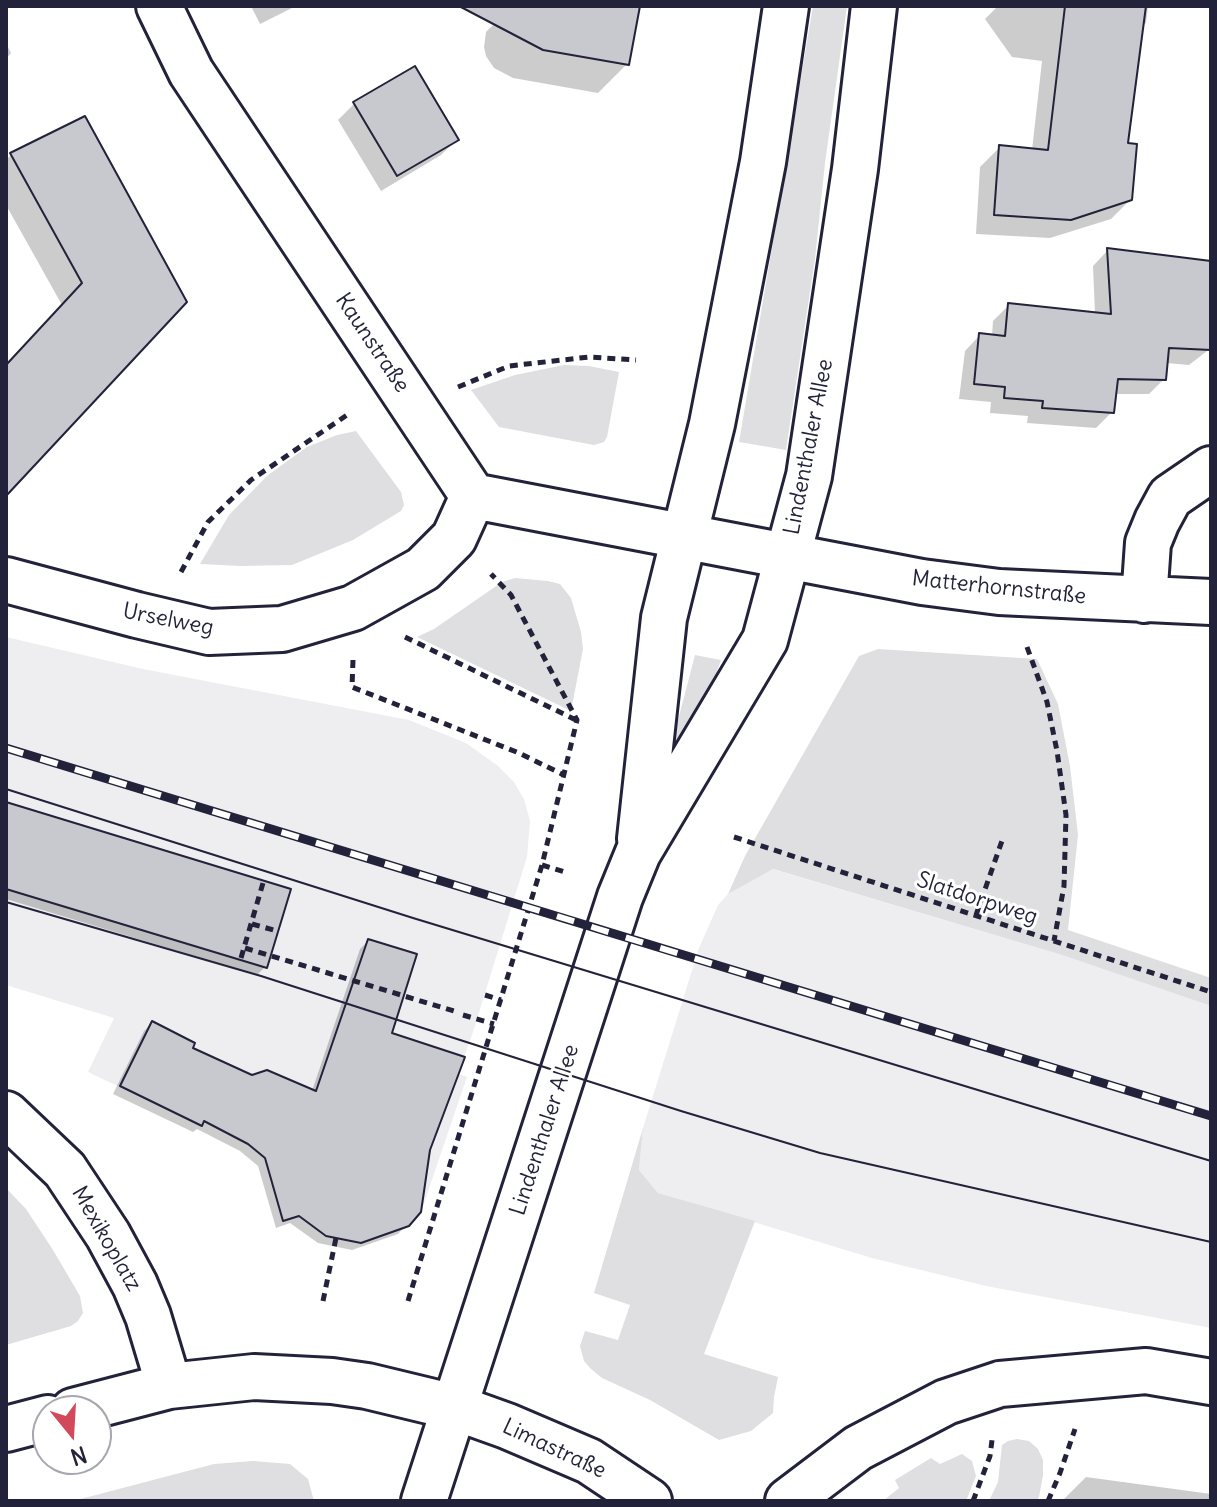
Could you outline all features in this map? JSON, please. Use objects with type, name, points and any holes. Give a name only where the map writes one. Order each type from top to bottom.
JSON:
[{"type":"street","name":"Kaunstraße","points":[[159,6],[191,72],[473,496]]},
{"type":"street","name":"Lindenthaler Allee","points":[[638,853],[664,618],[712,424],[763,162],[786,6]]},
{"type":"street","name":"Lindenthaler Allee","points":[[424,1501],[620,897],[638,853],[765,640],[811,461],[855,169],[874,6]]},
{"type":"street","points":[[1144,600],[1148,543],[1157,521],[1170,497],[1211,469]]},
{"type":"street","points":[[473,496],[684,537]]},
{"type":"street","name":"Urselweg","points":[[6,580],[209,632],[282,629],[353,608],[423,569],[454,538],[473,496]]},
{"type":"street","name":"Matterhornstraße","points":[[684,537],[922,582],[999,592],[1211,602]]},
{"type":"street","name":"Mexikoplatz","points":[[6,1114],[65,1170],[108,1235],[148,1316],[169,1386]]},
{"type":"street","points":[[788,1501],[858,1448],[946,1402],[1000,1384],[1146,1371],[1211,1382]]},
{"type":"street","name":"Limastraße","points":[[112,1401],[169,1386],[254,1377],[367,1386],[454,1407],[507,1426],[589,1461],[649,1501]]},
{"type":"street","points":[[6,1429],[32,1422]]},
{"type":"path","points":[[446,392],[509,366],[589,357],[636,360]]},
{"type":"path","points":[[181,573],[208,522],[251,480],[350,413]]},
{"type":"path","points":[[408,1301],[542,865],[577,720],[511,595],[491,574]]},
{"type":"path","points":[[398,633],[577,720]]},
{"type":"path","points":[[353,647],[352,687],[519,753],[564,775]]},
{"type":"path","points":[[1027,647],[1047,702],[1066,815],[1064,886],[1054,941]]},
{"type":"path","name":"Slatdorpweg","points":[[734,837],[1211,992]]},
{"type":"path","points":[[976,915],[1003,838]]},
{"type":"path","points":[[542,865],[568,873]]},
{"type":"path","points":[[241,958],[263,883]]},
{"type":"path","points":[[252,924],[277,931]]},
{"type":"path","points":[[245,948],[454,1011]]},
{"type":"path","points":[[485,995],[501,1000]]},
{"type":"path","points":[[463,1015],[494,1024]]},
{"type":"path","points":[[323,1301],[336,1238]]},
{"type":"path","points":[[1048,1501],[1075,1429]]},
{"type":"shaded area","points":[[813,6],[847,6],[815,259],[786,450],[739,442]]},
{"type":"shaded area","points":[[564,365],[619,372],[604,442],[594,445],[499,427],[471,390],[515,375]]},
{"type":"shaded area","points":[[356,431],[401,492],[404,505],[401,511],[353,540],[292,565],[200,564],[229,515],[268,475],[307,447]]},
{"type":"shaded area","points":[[515,578],[560,584],[571,598],[583,649],[571,711],[417,637],[434,629],[502,582]]},
{"type":"shaded area","points":[[6,637],[143,669],[409,720],[466,743],[514,782],[524,799],[530,821],[527,857],[458,1074],[467,1077],[421,1212],[409,1226],[361,1243],[326,1236],[299,1216],[291,1219],[279,1205],[277,1173],[248,1144],[205,1121],[202,1126],[88,1072],[114,1018],[6,985]]},
{"type":"shaded area","points":[[878,649],[1037,659],[1058,704],[1070,766],[1078,835],[1068,930],[1211,978],[1211,1006],[1062,955],[773,869],[728,894],[745,856],[859,656]]},
{"type":"shaded area","points":[[695,655],[721,660],[707,699],[681,750],[670,754],[670,740]]},
{"type":"shaded area","points":[[772,869],[1062,955],[1211,1006],[1211,1328],[986,1286],[872,1258],[658,1193],[639,1170],[643,1128],[699,948],[718,905],[728,894]]},
{"type":"shaded area","points":[[643,1128],[639,1170],[658,1193],[755,1221],[704,1354],[778,1377],[773,1413],[751,1431],[719,1440],[650,1400],[602,1378],[584,1361],[580,1346],[585,1331],[618,1340],[630,1305],[594,1293]]},
{"type":"shaded area","points":[[6,1188],[26,1209],[53,1250],[80,1296],[83,1313],[71,1326],[6,1345]]},
{"type":"shaded area","points":[[1017,1439],[1029,1441],[1038,1449],[1043,1460],[1039,1497],[1037,1501],[989,1501],[998,1482],[1002,1445]]},
{"type":"shaded area","points":[[962,1454],[972,1461],[976,1476],[966,1501],[883,1501],[899,1488],[895,1480],[931,1458],[940,1464]]},
{"type":"shaded area","points":[[253,1461],[290,1464],[308,1479],[314,1501],[73,1501],[214,1464]]},
{"type":"building","points":[[459,6],[640,6],[629,65],[543,50]]},
{"type":"building","points":[[1065,6],[1146,6],[1128,143],[1137,144],[1132,200],[1071,220],[994,215],[999,145],[1048,150]]},
{"type":"building","points":[[415,66],[459,140],[397,176],[353,102]]},
{"type":"building","points":[[85,116],[187,302],[6,496],[6,365],[82,283],[10,153]]},
{"type":"building","points":[[1107,248],[1211,261],[1211,350],[1169,348],[1166,380],[1118,379],[1114,413],[1042,408],[1043,401],[1004,398],[1005,387],[974,384],[979,333],[1005,336],[1008,303],[1111,314]]},
{"type":"building","points":[[6,802],[291,889],[267,968],[6,889]]},
{"type":"building","points":[[368,939],[417,954],[392,1033],[465,1057],[430,1150],[421,1212],[409,1226],[361,1243],[326,1236],[299,1216],[283,1221],[265,1158],[248,1144],[204,1121],[202,1126],[120,1086],[152,1021],[195,1043],[193,1048],[252,1075],[267,1070],[316,1091]]},
{"type":"tram line","points":[[6,789],[413,918],[1211,1161]]},
{"type":"tram line","points":[[6,902],[261,976],[820,1153],[1211,1242]]},
{"type":"railway","points":[[6,748],[1211,1116]]}]
